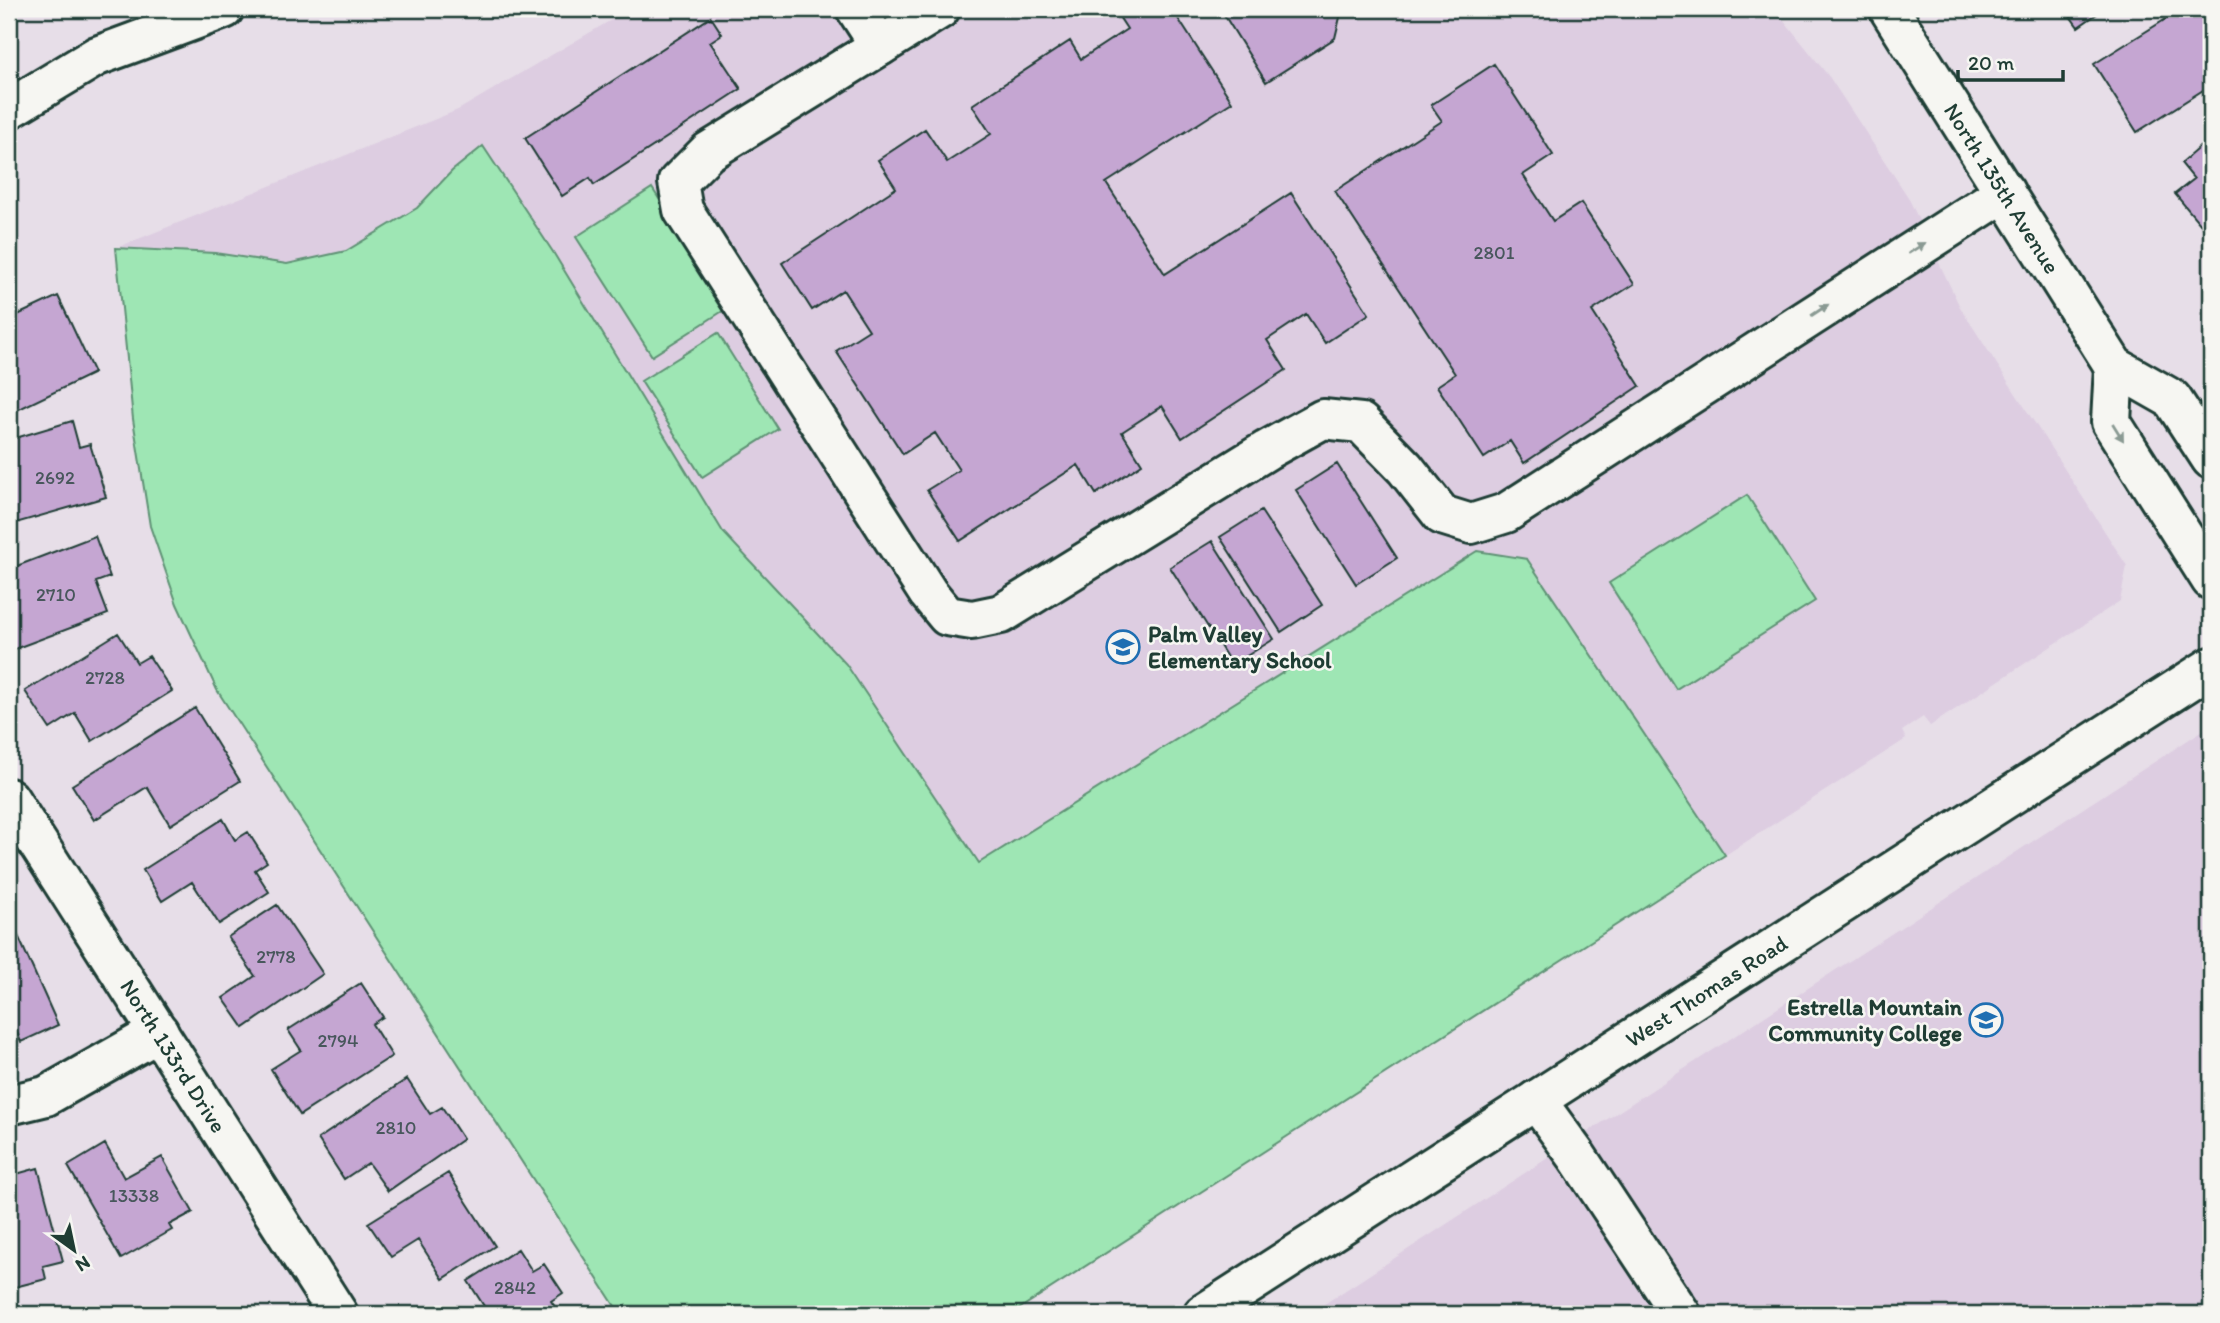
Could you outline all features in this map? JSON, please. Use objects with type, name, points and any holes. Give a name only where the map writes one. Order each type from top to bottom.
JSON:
[{"type":"street","points":[[9,108],[97,56],[224,9]]},
{"type":"street","points":[[856,9],[880,46]]},
{"type":"street","points":[[940,9],[708,152],[678,182],[683,210],[921,582],[947,616],[972,620],[1001,614],[1267,450],[1323,419],[1361,423],[1405,468],[1442,515],[1471,524],[1506,513],[2005,192]]},
{"type":"street","name":"North 135th Avenue","points":[[1889,9],[2114,366],[2172,399],[2211,459]]},
{"type":"street","points":[[2114,366],[2111,422],[2211,580]]},
{"type":"street","name":"West Thomas Road","points":[[1203,1314],[2211,667]]},
{"type":"street","name":"North 133rd Drive","points":[[9,798],[338,1314]]},
{"type":"street","points":[[9,1105],[46,1096],[159,1032]]},
{"type":"street","points":[[1536,1100],[1576,1155],[1681,1314]]},
{"type":"shaded area","name":"Palm Valley Elementary School","points":[[630,9],[1775,9],[1830,78],[1908,197],[1960,307],[2127,566],[2120,601],[1930,726],[1923,717],[1902,731],[1906,739],[1011,1314],[620,1314],[217,690],[177,604],[150,526],[133,419],[116,248],[458,110]]},
{"type":"shaded area","name":"Estrella Mountain Community College","points":[[2211,725],[2211,1314],[1309,1314]]},
{"type":"green space","points":[[483,146],[553,252],[723,532],[846,664],[979,863],[1477,551],[1527,559],[1725,855],[1011,1314],[620,1314],[217,690],[177,604],[150,526],[133,419],[116,248],[215,253],[287,264],[346,251],[417,208],[452,171]]},
{"type":"green space","points":[[652,188],[729,307],[652,356],[576,237]]},
{"type":"green space","points":[[718,333],[778,429],[702,477],[641,381]]},
{"type":"green space","points":[[1747,495],[1815,601],[1676,689],[1609,583]]},
{"type":"building","points":[[1121,9],[1172,9],[1232,102],[1106,183],[1165,274],[1291,193],[1369,314],[1325,343],[1306,314],[1267,340],[1286,370],[1182,438],[1162,406],[1122,432],[1142,464],[1096,494],[1078,465],[960,541],[927,490],[959,470],[935,433],[903,454],[836,351],[869,330],[843,290],[812,310],[782,263],[896,188],[878,160],[925,129],[947,162],[991,134],[972,105],[1070,41],[1081,59],[1127,29],[1116,12]]},
{"type":"building","points":[[1224,9],[1342,9],[1335,38],[1266,82],[1223,13]]},
{"type":"building","points":[[2065,9],[2104,9],[2078,27]]},
{"type":"building","points":[[2182,9],[2202,9],[2211,23],[2211,85],[2137,132],[2094,64]]},
{"type":"building","points":[[711,17],[722,34],[710,42],[741,89],[594,185],[590,178],[562,196],[525,138]]},
{"type":"building","points":[[1494,64],[1553,155],[1523,175],[1553,221],[1581,203],[1634,284],[1592,311],[1640,386],[1524,463],[1510,441],[1484,458],[1437,386],[1455,374],[1335,191],[1442,121],[1431,105]]},
{"type":"building","points":[[2211,137],[2211,237],[2175,194],[2194,179],[2181,163]]},
{"type":"building","points":[[58,296],[94,373],[9,414],[9,319]]},
{"type":"building","points":[[72,421],[79,447],[90,444],[106,497],[9,525],[9,484],[13,483],[9,470],[9,440]]},
{"type":"building","points":[[1337,464],[1397,558],[1356,584],[1296,490]]},
{"type":"building","points":[[1261,511],[1322,605],[1281,632],[1220,537]]},
{"type":"building","points":[[95,536],[110,577],[96,582],[108,614],[9,651],[9,595],[14,593],[9,569]]},
{"type":"building","points":[[1212,541],[1274,639],[1232,665],[1170,567]]},
{"type":"building","points":[[118,633],[137,663],[149,656],[172,691],[92,741],[75,713],[50,729],[25,691]]},
{"type":"building","points":[[195,708],[240,781],[170,825],[147,787],[94,820],[72,785]]},
{"type":"building","points":[[223,819],[235,840],[248,832],[267,862],[255,870],[269,892],[219,924],[192,882],[162,901],[143,870]]},
{"type":"building","points":[[277,905],[323,974],[244,1028],[223,998],[255,976],[228,937]]},
{"type":"building","points":[[15,929],[58,1025],[21,1042],[9,1014],[9,932]]},
{"type":"building","points":[[361,983],[383,1017],[372,1024],[392,1056],[300,1115],[271,1069],[301,1050],[288,1030]]},
{"type":"building","points":[[407,1079],[430,1114],[442,1107],[463,1139],[388,1191],[368,1163],[344,1179],[318,1139]]},
{"type":"building","points":[[105,1144],[124,1178],[162,1157],[193,1212],[169,1225],[172,1230],[121,1259],[68,1166]]},
{"type":"building","points":[[38,1168],[63,1261],[43,1266],[46,1279],[11,1288],[9,1215],[12,1214],[9,1203],[9,1176]]},
{"type":"building","points":[[448,1173],[495,1246],[443,1279],[418,1240],[391,1257],[368,1223]]},
{"type":"building","points":[[518,1249],[532,1271],[544,1264],[563,1293],[551,1301],[560,1314],[489,1314],[468,1281]]},
{"type":"place","name":"Palm Valley Elementary School","points":[[1123,647]]},
{"type":"place","name":"Estrella Mountain Community College","points":[[1986,1020]]}]
